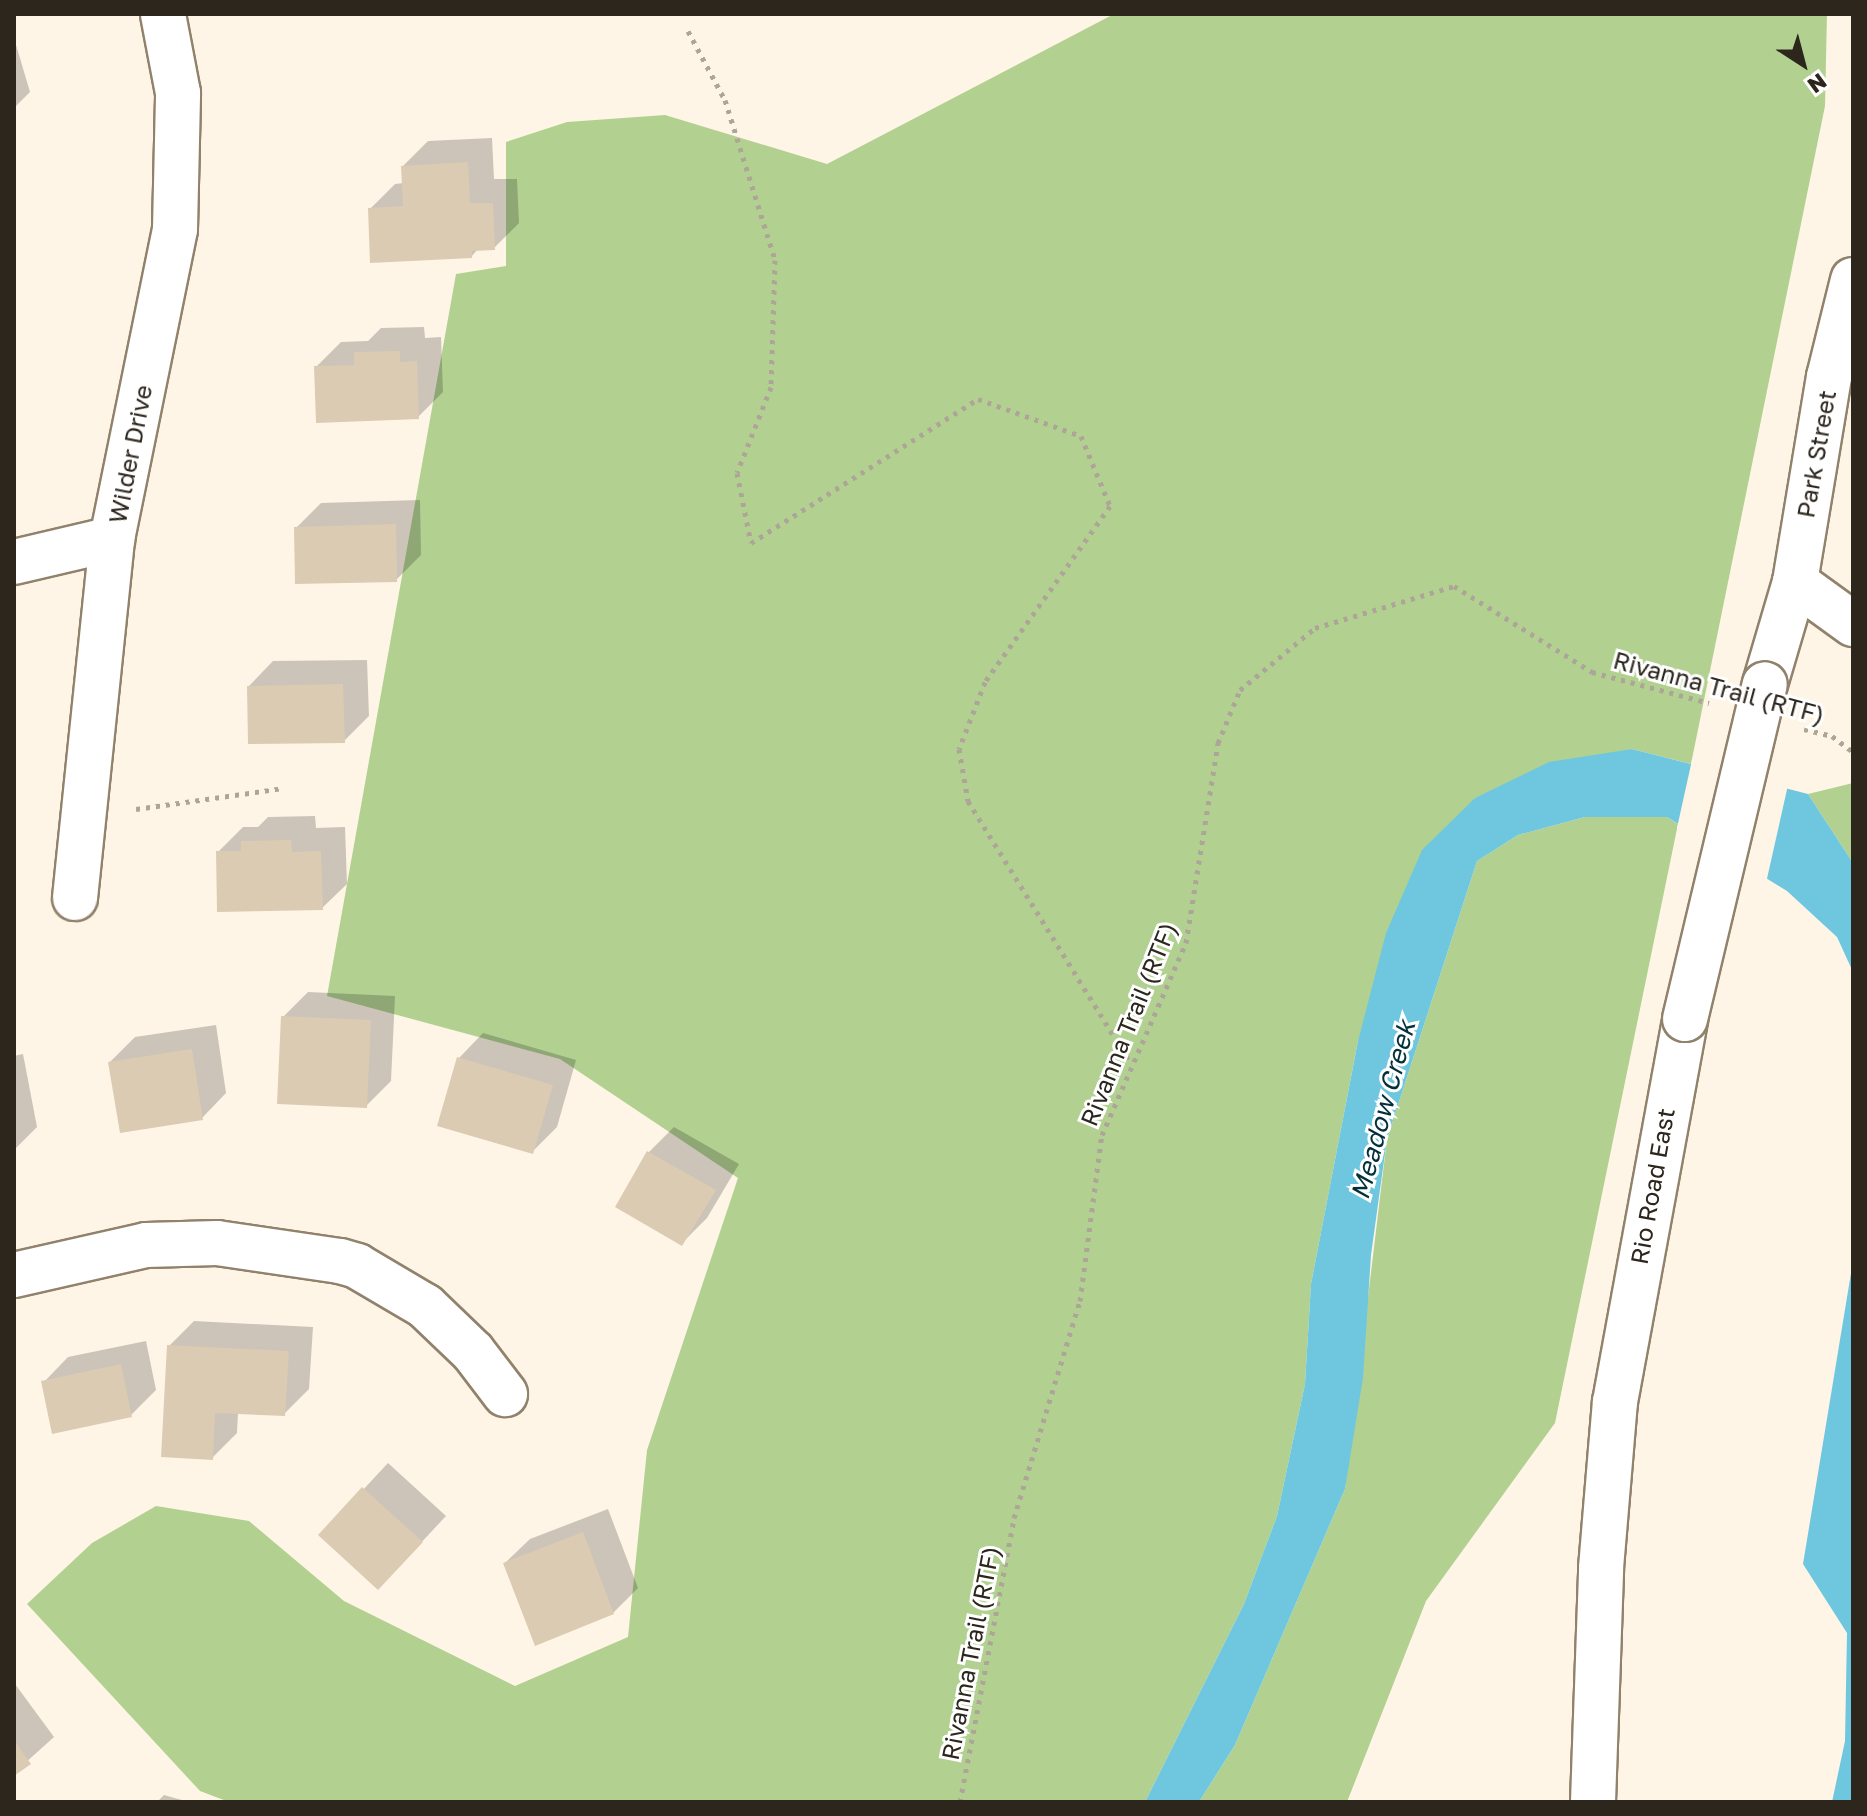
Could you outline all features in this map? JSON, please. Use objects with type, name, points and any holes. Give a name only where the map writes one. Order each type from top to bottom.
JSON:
[{"type":"street","name":"Wilder Drive","points":[[75,898],[112,539],[175,229],[178,93],[163,14]]},
{"type":"street","name":"Park Street","points":[[1795,582],[1829,377],[1853,280]]},
{"type":"street","points":[[14,562],[112,539]]},
{"type":"street","points":[[1795,582],[1853,624]]},
{"type":"street","name":"Rio Road East","points":[[1593,1802],[1601,1568],[1615,1402],[1685,1019],[1765,684],[1795,582]]},
{"type":"street","points":[[14,1275],[146,1245],[217,1243],[340,1261],[357,1266],[425,1306],[473,1352],[505,1394]]},
{"type":"path","points":[[688,31],[725,100],[775,260],[771,387],[737,473],[751,543],[978,399],[1081,436],[1110,506],[985,682],[959,749],[968,801],[1132,1065]]},
{"type":"path","name":"Rivanna Trail (RTF)","points":[[960,1802],[1014,1518],[1080,1301],[1102,1135],[1186,943],[1224,729],[1240,690],[1315,628],[1454,586],[1592,672],[1712,704]]},
{"type":"path","name":"Rivanna Trail (RTF)","points":[[1802,728],[1832,736],[1853,752]]},
{"type":"path","points":[[84,808],[121,811],[283,788]]},
{"type":"green space","points":[[1114,14],[1827,14],[1825,106],[1691,764],[1632,749],[1475,798],[1358,1041],[1311,1284],[1305,1384],[1277,1516],[1244,1604],[1145,1802],[229,1802],[200,1791],[27,1604],[92,1543],[156,1506],[249,1521],[344,1601],[515,1686],[628,1637],[647,1450],[738,1178],[560,1059],[327,996],[456,274],[506,266],[506,142],[567,122],[665,115],[827,164]]},
{"type":"green space","points":[[1853,783],[1853,863],[1808,794]]},
{"type":"green space","points":[[1585,817],[1667,817],[1678,824],[1555,1423],[1426,1601],[1347,1802],[1199,1802],[1235,1745],[1345,1489],[1387,1139],[1477,861],[1518,835]]},
{"type":"water","name":"Meadow Creek","points":[[1632,749],[1808,794],[1853,863],[1853,972],[1837,937],[1787,891],[1667,817],[1585,817],[1518,835],[1477,861],[1387,1139],[1371,1255],[1363,1378],[1345,1489],[1235,1745],[1199,1802],[1145,1802],[1244,1604],[1277,1516],[1305,1384],[1311,1284],[1358,1041],[1386,933],[1422,850],[1475,798],[1549,762]]},
{"type":"water","points":[[1853,1261],[1853,1802],[1832,1802],[1845,1741],[1847,1633],[1803,1564]]},
{"type":"pier","points":[[1692,760],[1788,785],[1766,883],[1677,828]]},
{"type":"building","points":[[468,162],[470,203],[493,203],[495,250],[472,251],[472,258],[370,263],[368,208],[403,206],[401,166]]},
{"type":"building","points":[[400,351],[400,362],[417,361],[419,419],[316,423],[314,366],[354,365],[354,352]]},
{"type":"building","points":[[396,524],[397,582],[295,584],[294,527]]},
{"type":"building","points":[[343,684],[345,743],[248,744],[247,686]]},
{"type":"building","points":[[291,840],[292,852],[321,851],[323,910],[217,912],[216,851],[241,851],[241,841]]},
{"type":"building","points":[[281,1016],[371,1020],[367,1108],[277,1104]]},
{"type":"building","points":[[192,1049],[203,1120],[120,1133],[108,1062]]},
{"type":"building","points":[[457,1057],[553,1085],[533,1154],[437,1126]]},
{"type":"building","points":[[647,1151],[716,1190],[682,1246],[615,1207]]},
{"type":"building","points":[[167,1345],[289,1351],[285,1416],[215,1413],[213,1460],[161,1457]]},
{"type":"building","points":[[121,1364],[132,1417],[52,1434],[41,1381]]},
{"type":"building","points":[[362,1487],[423,1542],[378,1590],[318,1535]]},
{"type":"building","points":[[583,1532],[614,1614],[535,1646],[503,1563]]},
{"type":"building","points":[[14,1740],[31,1764],[14,1776]]}]
